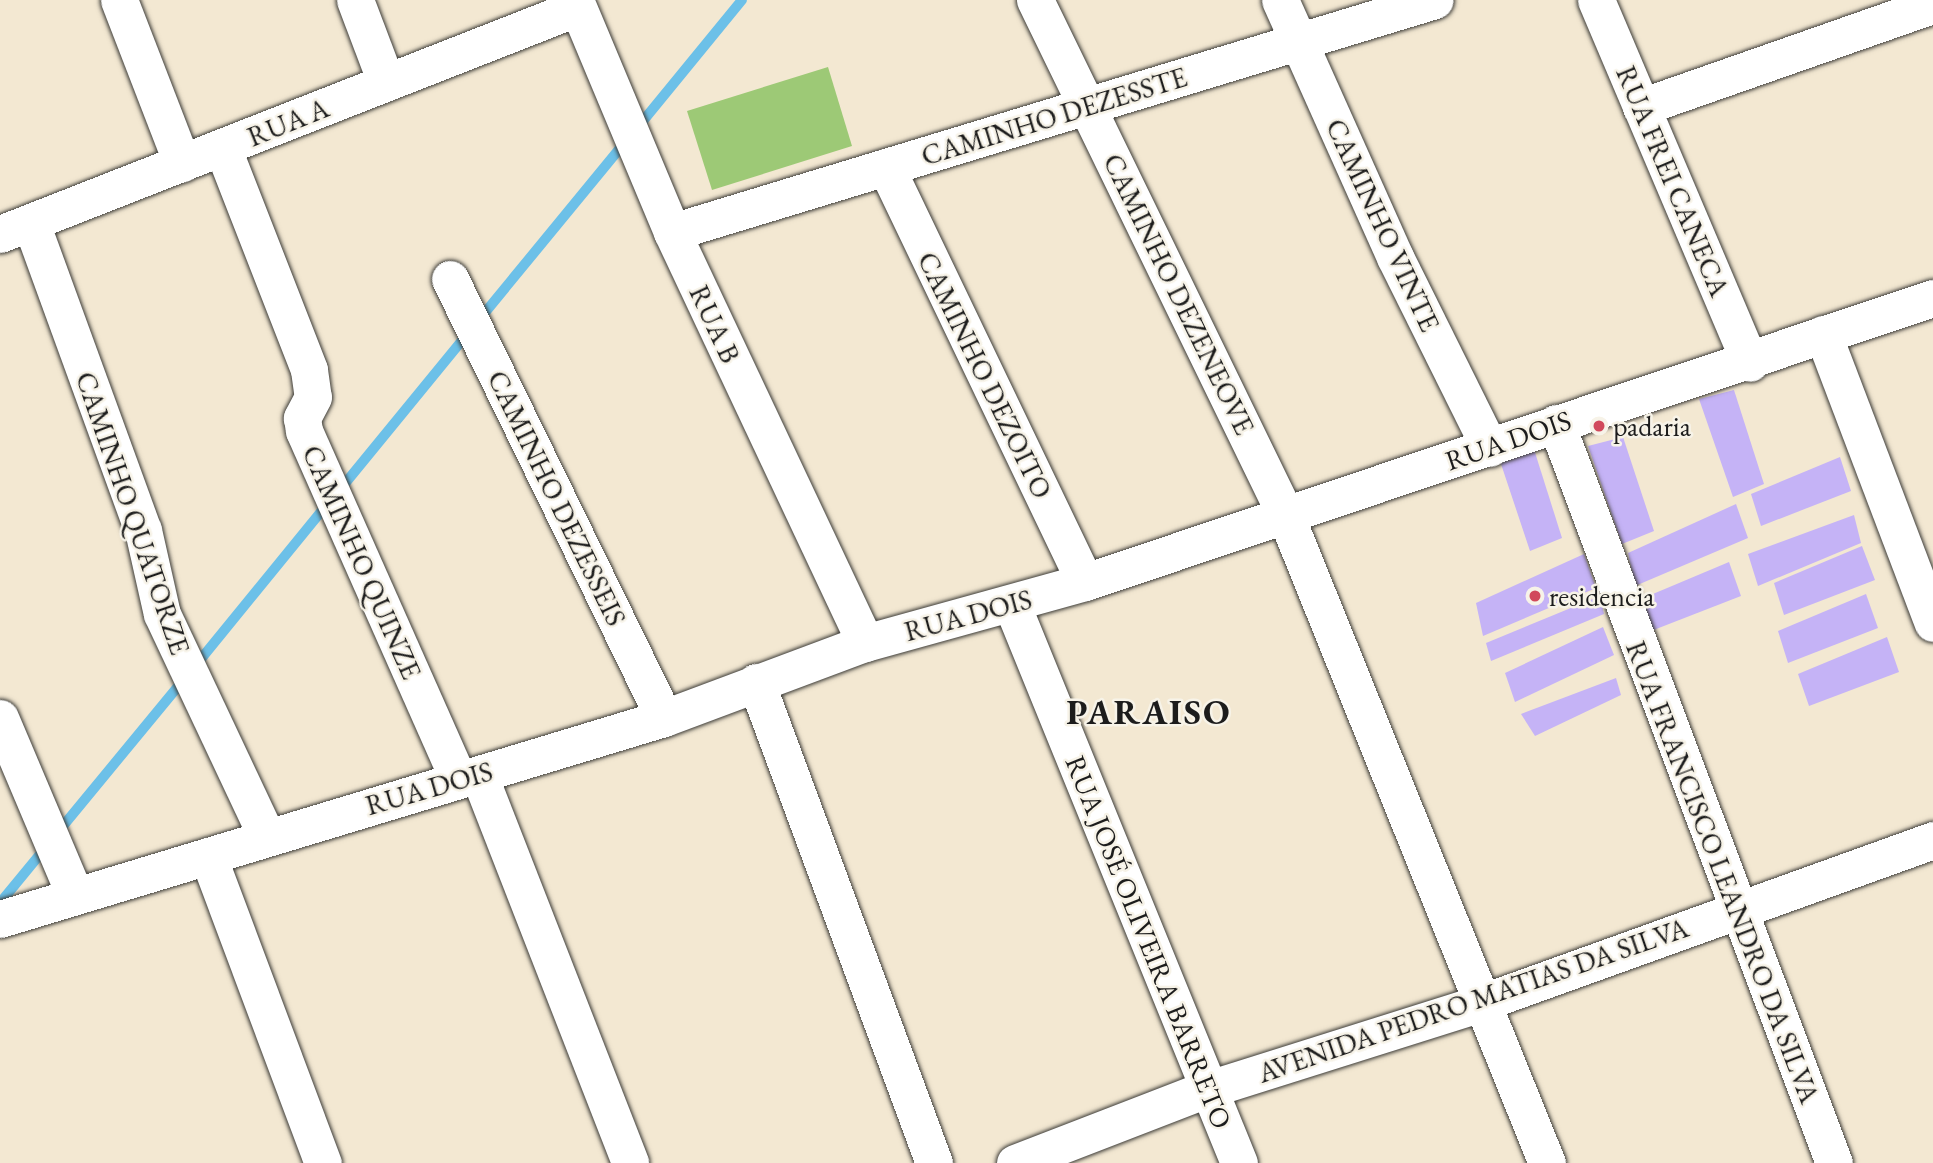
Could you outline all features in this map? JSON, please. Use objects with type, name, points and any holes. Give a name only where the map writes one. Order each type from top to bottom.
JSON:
[{"type":"street","points":[[119,0],[182,163]]},
{"type":"street","points":[[355,0],[386,82]]},
{"type":"street","name":"CAMINHO DEZENEOVE","points":[[1035,0],[1285,514],[1548,1163]]},
{"type":"street","name":"CAMINHO VINTE","points":[[1280,0],[1395,257],[1490,448]]},
{"type":"street","name":"CAMINHO DEZESSTE","points":[[672,232],[1435,0]]},
{"type":"street","name":"RUA FREI CANECA","points":[[1596,0],[1750,363]]},
{"type":"street","name":"RUA A","points":[[15,229],[223,149],[575,4]]},
{"type":"street","name":"RUA B","points":[[575,4],[672,232],[865,643]]},
{"type":"street","points":[[1641,107],[1891,9],[1933,5]]},
{"type":"street","name":"CAMINHO QUINZE","points":[[223,149],[309,370],[313,397],[302,418],[304,431],[469,776],[630,1163]]},
{"type":"street","name":"CAMINHO DEZOITO","points":[[886,167],[1085,582]]},
{"type":"street","name":"CAMINHO QUATORZE","points":[[15,229],[143,530],[162,614],[265,835]]},
{"type":"street","name":"CAMINHO DEZESSEIS","points":[[450,279],[664,718]]},
{"type":"street","name":"RUA DOIS","points":[[0,919],[74,893],[208,856],[265,835],[664,718],[865,643],[1012,605],[1085,582],[1490,448],[1556,423],[1750,363],[1824,334],[1933,298]]},
{"type":"street","points":[[1824,334],[1933,623]]},
{"type":"street","name":"RUA FRANCISCO LEANDRO DA SILVA","points":[[1556,423],[1736,911],[1834,1163]]},
{"type":"street","name":"RUA JOSÉ OLIVEIRA BARRETO","points":[[1012,605],[1239,1163]]},
{"type":"street","points":[[757,682],[934,1163]]},
{"type":"street","points":[[0,718],[74,893]]},
{"type":"street","name":"AVENIDA PEDRO MATIAS DA SILVA","points":[[1015,1163],[1209,1088],[1482,1003],[1933,839]]},
{"type":"street","points":[[208,856],[323,1163]]},
{"type":"green space","points":[[828,67],[852,146],[712,190],[687,111]]},
{"type":"building","points":[[1734,390],[1764,484],[1733,497],[1699,399]]},
{"type":"building","name":"residencia","points":[[1623,437],[1654,531],[1622,544],[1588,446]]},
{"type":"building","name":"residencia","points":[[1532,443],[1562,538],[1530,551],[1497,452]]},
{"type":"building","points":[[1840,457],[1851,491],[1761,526],[1751,494]]},
{"type":"building","name":"residencia","points":[[1736,504],[1748,538],[1635,586],[1628,553]]},
{"type":"building","points":[[1854,515],[1861,543],[1758,586],[1748,554]]},
{"type":"building","points":[[1862,546],[1875,580],[1784,615],[1774,583]]},
{"type":"building","name":"residencia","points":[[1584,554],[1596,588],[1483,636],[1476,603]]},
{"type":"building","name":"residencia","points":[[1729,562],[1741,596],[1651,631],[1641,599]]},
{"type":"building","points":[[1866,594],[1878,628],[1788,663],[1778,631]]},
{"type":"building","name":"residencia","points":[[1600,596],[1604,614],[1491,661],[1486,643]]},
{"type":"building","name":"residencia","points":[[1603,627],[1614,655],[1515,702],[1505,673]]},
{"type":"building","points":[[1887,637],[1899,672],[1809,706],[1798,674]]},
{"type":"building","name":"residencia","points":[[1616,678],[1621,695],[1535,736],[1521,714]]},
{"type":"waterway","points":[[638,127],[742,0]]},
{"type":"waterway","points":[[478,321],[626,141]]},
{"type":"waterway","points":[[338,492],[468,333]]},
{"type":"waterway","points":[[196,665],[328,503]]},
{"type":"waterway","points":[[58,832],[184,679]]},
{"type":"waterway","points":[[0,903],[46,847]]},
{"type":"place","name":"padaria","points":[[1599,426]]},
{"type":"place","name":"residencia","points":[[1535,596]]},
{"type":"district","name":"PARAISO","points":[[1149,712]]}]
